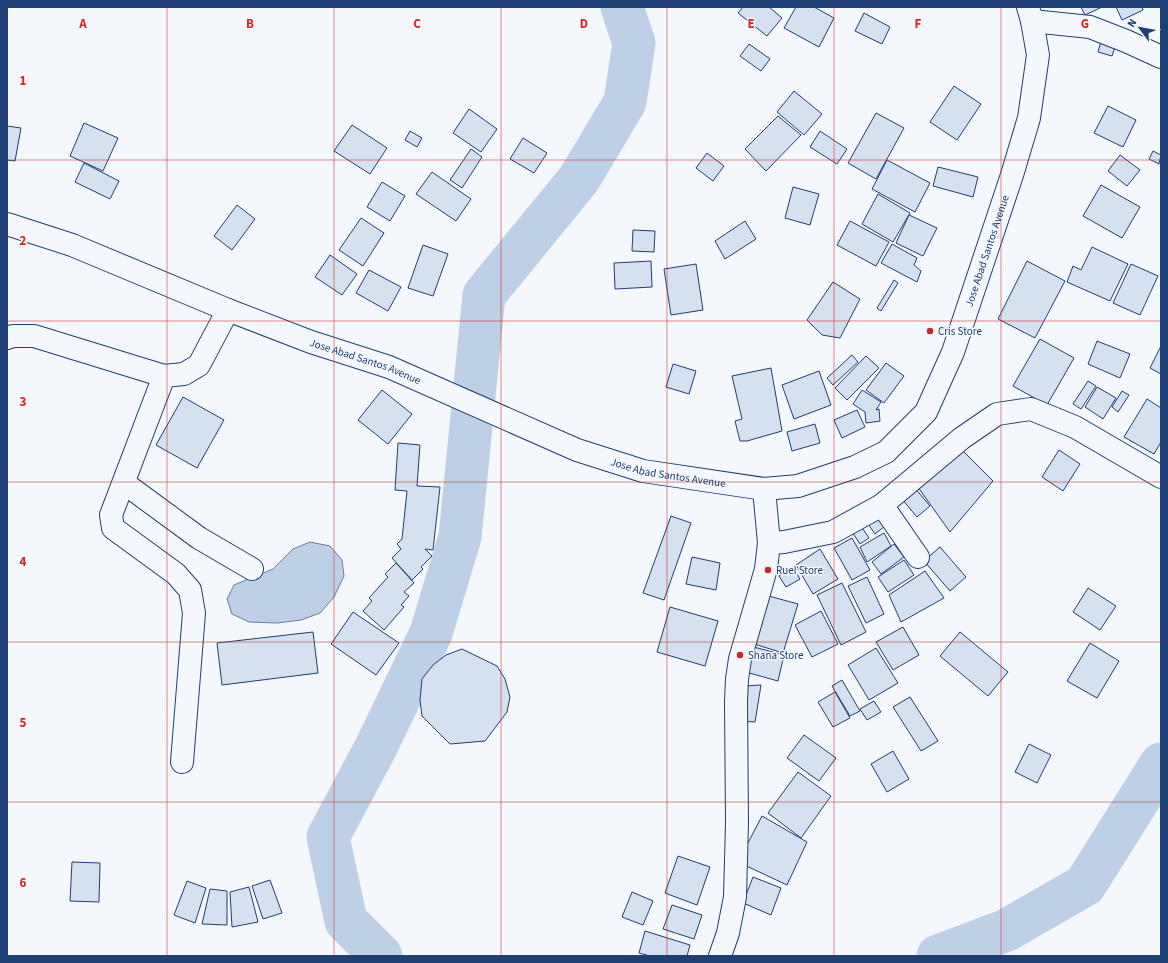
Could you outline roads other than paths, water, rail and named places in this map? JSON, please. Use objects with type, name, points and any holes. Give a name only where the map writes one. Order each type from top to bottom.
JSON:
[{"type":"main road","points":[[1030,14],[1090,27],[1161,57]]},
{"type":"main road","name":"Jose Abad Santos Avenue","points":[[7,224],[72,245],[228,310],[311,342],[389,367],[577,450],[643,471],[764,489],[798,486],[855,467],[886,452],[926,412],[953,352],[1012,175],[1029,118],[1038,55],[1030,14]]},
{"type":"main road","points":[[7,338],[13,336],[34,336],[164,376],[184,374],[199,365],[228,310]]},
{"type":"main road","points":[[164,376],[111,515],[113,528],[176,574],[190,590],[194,613],[182,762]]},
{"type":"main road","points":[[769,543],[784,542],[833,532],[882,504],[962,438],[997,414],[1031,409],[1075,427],[1161,477]]},
{"type":"main road","points":[[124,483],[199,538],[252,569]]},
{"type":"main road","points":[[720,956],[728,933],[735,897],[737,823],[737,679],[740,659],[766,569],[769,543],[764,489]]},
{"type":"main road","points":[[882,504],[918,557]]},
{"type":"water","points":[[310,542],[330,546],[342,560],[344,576],[334,597],[320,613],[301,620],[277,623],[249,622],[232,614],[227,599],[234,585],[273,569],[293,549]]},
{"type":"waterway","points":[[381,956],[346,921],[328,837],[376,747],[431,633],[460,537],[484,295],[579,179],[625,102],[634,43],[622,7]]},
{"type":"waterway","points":[[938,956],[1007,930],[1085,885],[1161,764]]},
{"type":"place","name":"Cris Store","points":[[930,331]]},
{"type":"place","name":"Ruel Store","points":[[768,570]]},
{"type":"place","name":"Shana Store","points":[[740,655]]}]
